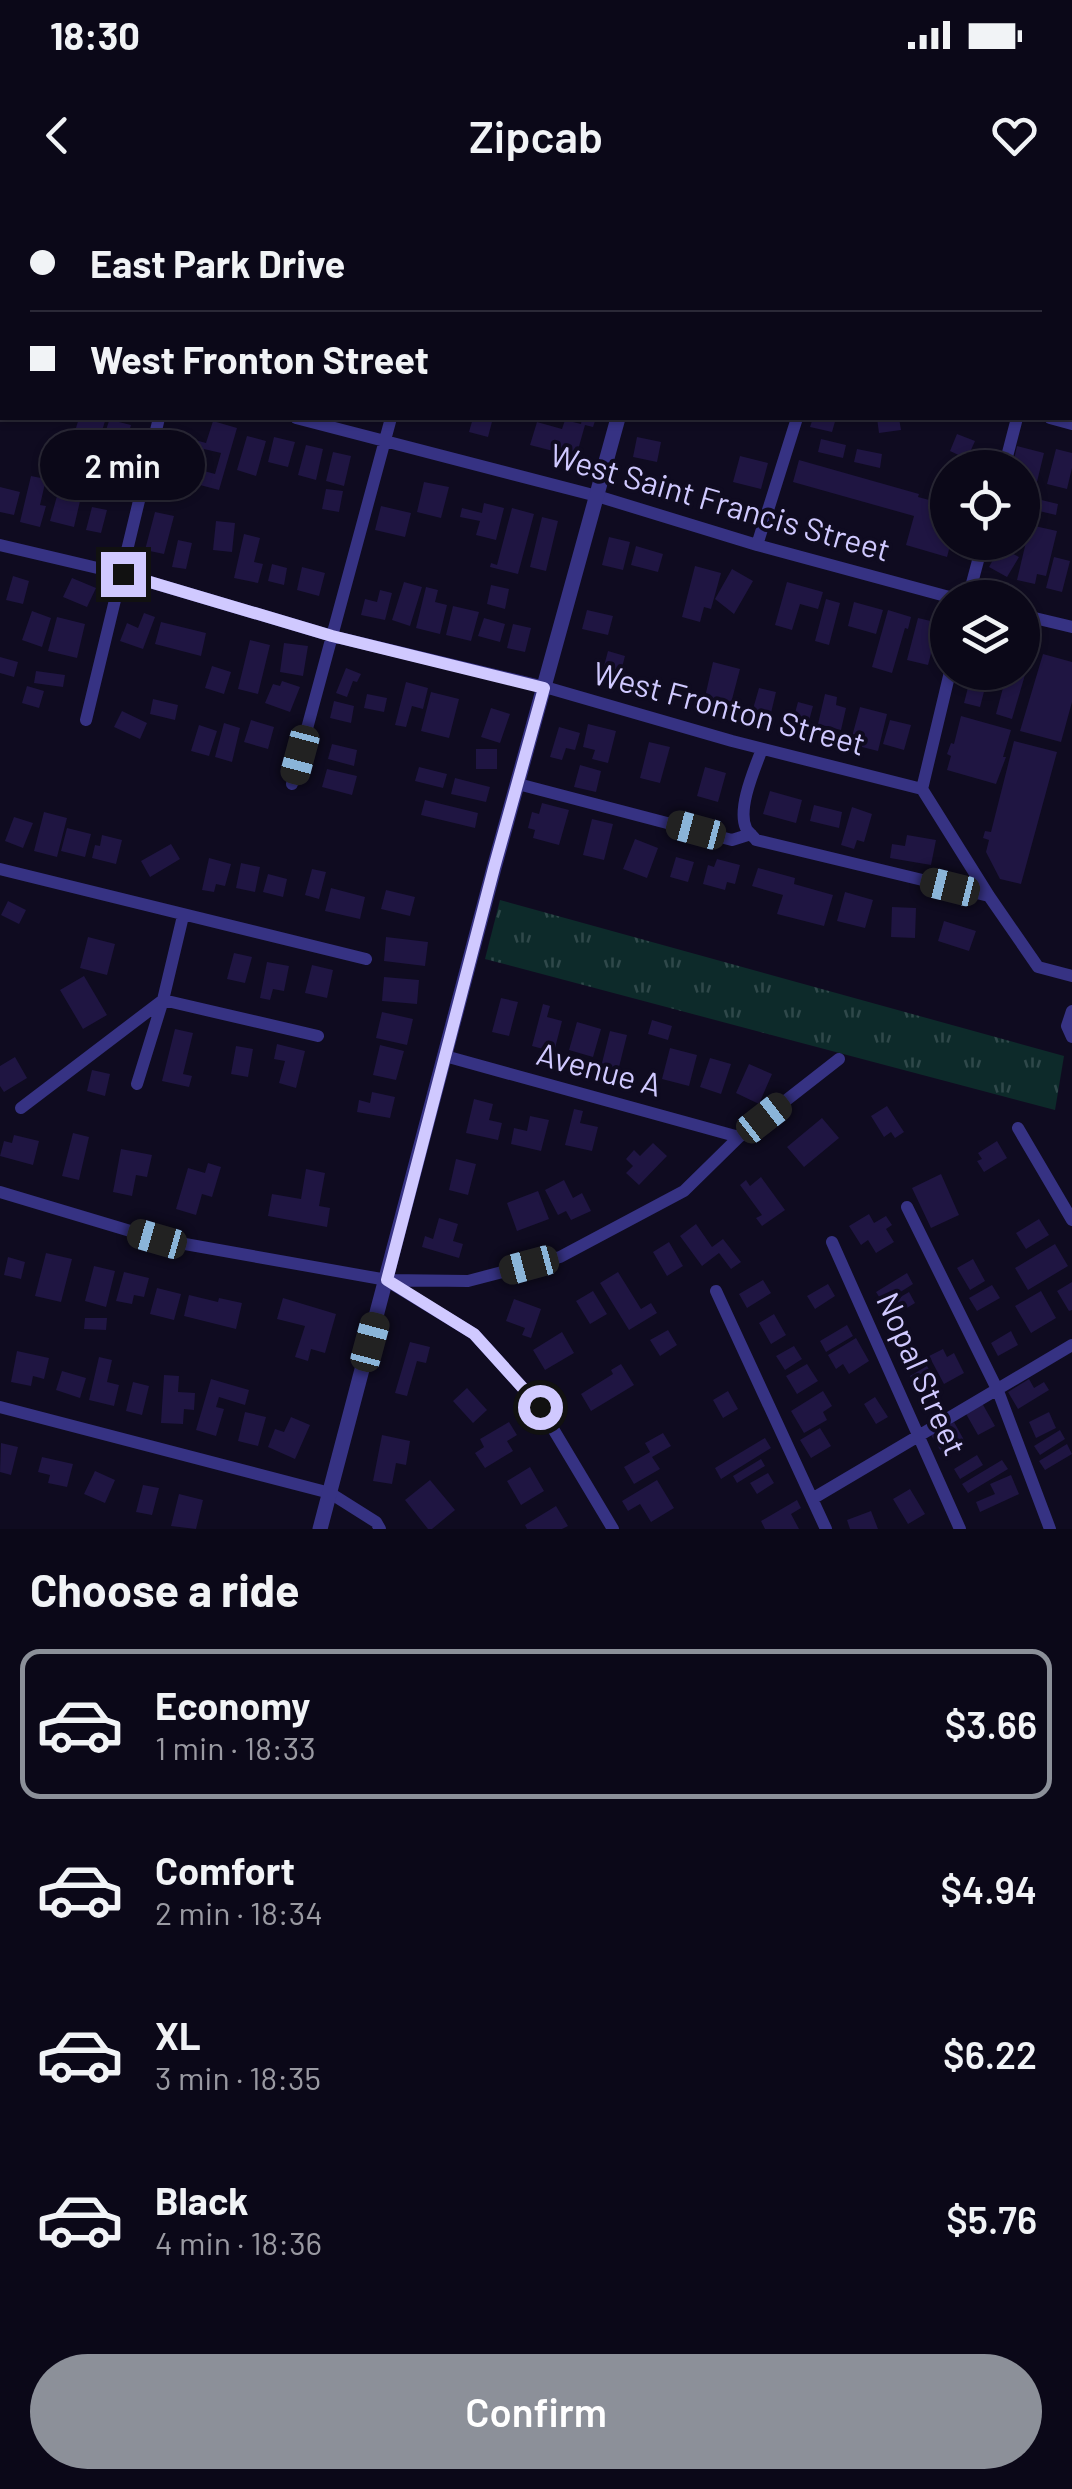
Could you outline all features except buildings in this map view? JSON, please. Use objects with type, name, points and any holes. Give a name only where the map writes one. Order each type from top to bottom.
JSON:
[{"type":"street","points":[[86,720],[160,420]]},
{"type":"street","name":"West Saint Francis Street","points":[[304,420],[598,496],[757,545],[930,592]]},
{"type":"street","points":[[292,784],[390,420]]},
{"type":"street","points":[[320,1529],[494,868],[617,420]]},
{"type":"street","points":[[757,545],[796,420]]},
{"type":"street","points":[[1009,450],[1017,420]]},
{"type":"street","name":"West Fronton Street","points":[[0,545],[123,574],[332,636],[922,789]]},
{"type":"street","points":[[1040,619],[1072,627]]},
{"type":"street","points":[[946,690],[922,789],[1038,966],[1072,976]]},
{"type":"street","points":[[762,748],[744,811],[746,828],[756,840],[989,896]]},
{"type":"street","points":[[518,784],[732,840],[751,834]]},
{"type":"street","points":[[0,869],[366,959]]},
{"type":"street","points":[[136,1084],[163,1000],[183,916]]},
{"type":"street","points":[[163,1000],[318,1036]]},
{"type":"street","points":[[21,1108],[163,1000]]},
{"type":"street","points":[[1070,1032],[1072,1012]]},
{"type":"street","name":"Avenue A","points":[[445,1056],[739,1137]]},
{"type":"street","points":[[0,1192],[157,1239],[387,1280],[468,1281],[560,1257],[684,1191],[739,1137],[840,1058]]},
{"type":"street","points":[[1018,1128],[1072,1220]]},
{"type":"street","points":[[907,1206],[998,1391],[1050,1529]]},
{"type":"street","name":"Nopal Street","points":[[832,1242],[960,1529]]},
{"type":"street","points":[[387,1280],[474,1334],[540,1407],[614,1529]]},
{"type":"street","points":[[716,1291],[826,1529]]},
{"type":"street","points":[[812,1499],[1072,1345]]},
{"type":"street","points":[[0,1407],[330,1494],[376,1522],[380,1529]]},
{"type":"green space","points":[[500,900],[1064,1056],[1055,1110],[485,959]]},
{"type":"route","points":[[123,574],[332,636],[544,688],[387,1280],[474,1334],[540,1407]]}]
